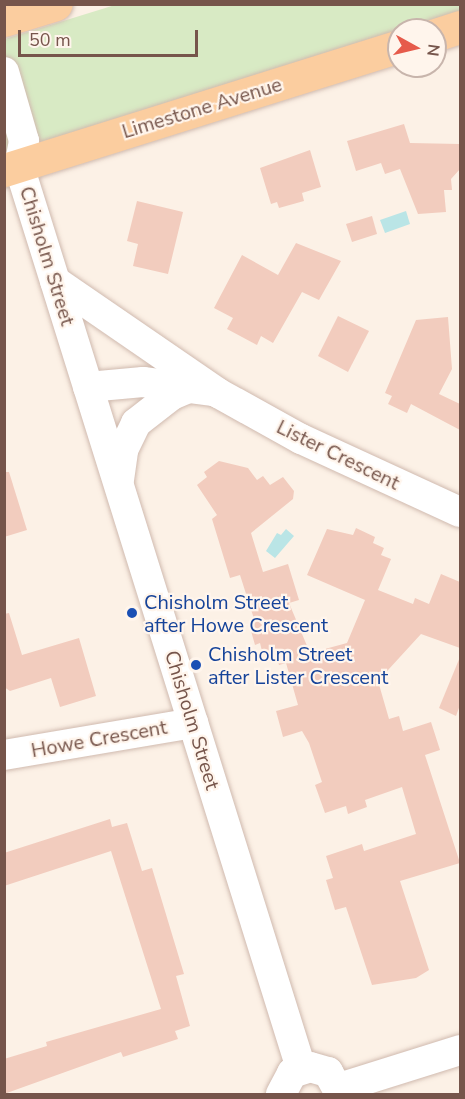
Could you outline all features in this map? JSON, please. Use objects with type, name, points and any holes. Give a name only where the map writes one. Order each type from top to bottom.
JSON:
[{"type":"main road","points":[[4,21],[56,4]]},
{"type":"main road","name":"Limestone Avenue","points":[[9,163],[387,50]]},
{"type":"street","name":"Chisholm Street","points":[[4,72],[24,141],[9,163],[55,281],[301,1068]]},
{"type":"street","name":"Lister Crescent","points":[[55,281],[206,389],[301,439],[460,512]]},
{"type":"street","name":"Lister Crescent","points":[[88,387],[143,382],[206,389]]},
{"type":"street","points":[[119,482],[123,450],[136,423],[172,395],[206,389]]},
{"type":"street","name":"Howe Crescent","points":[[4,755],[193,723]]},
{"type":"street","points":[[281,1095],[286,1079],[301,1068],[328,1072],[339,1091],[460,1050]]},
{"type":"green space","points":[[115,5],[460,5],[460,14],[447,18],[387,18],[387,37],[5,157],[5,39]]},
{"type":"water","points":[[406,211],[410,224],[385,233],[380,220]]},
{"type":"water","points":[[286,529],[294,536],[275,558],[266,551],[277,533],[281,535]]},
{"type":"building","points":[[404,124],[410,143],[460,144],[460,169],[451,179],[452,190],[444,190],[446,212],[418,214],[400,169],[385,174],[381,163],[356,171],[347,141]]},
{"type":"building","points":[[310,150],[321,187],[302,193],[304,201],[279,208],[277,202],[271,204],[260,168]]},
{"type":"building","points":[[137,201],[183,212],[168,274],[133,266],[138,244],[127,241]]},
{"type":"building","points":[[372,216],[377,234],[352,242],[346,224]]},
{"type":"building","points":[[296,243],[341,261],[319,300],[302,292],[273,343],[261,336],[257,345],[227,329],[233,318],[214,308],[242,255],[278,275]]},
{"type":"building","points":[[338,316],[369,331],[348,372],[318,356]]},
{"type":"building","points":[[448,317],[452,369],[439,394],[460,404],[460,430],[411,404],[407,413],[388,404],[392,396],[385,393],[416,320]]},
{"type":"building","points":[[219,461],[248,468],[257,480],[263,476],[270,485],[283,477],[294,491],[293,499],[251,533],[263,572],[288,564],[299,600],[289,603],[310,653],[347,643],[365,600],[307,575],[327,529],[353,535],[356,528],[375,537],[373,543],[384,548],[381,555],[391,559],[378,590],[413,604],[415,598],[429,604],[441,574],[460,582],[460,648],[421,634],[378,681],[389,719],[399,716],[403,731],[431,722],[440,750],[425,755],[460,863],[400,881],[429,970],[416,978],[372,985],[346,907],[335,910],[326,880],[333,878],[326,856],[362,844],[364,851],[416,834],[402,787],[365,800],[367,807],[348,814],[346,806],[325,813],[315,785],[322,782],[309,743],[302,731],[283,737],[276,711],[298,705],[286,663],[279,665],[275,652],[263,655],[260,643],[255,645],[249,624],[255,622],[240,575],[230,578],[212,519],[217,515],[197,485],[207,477],[204,472]]},
{"type":"building","points":[[4,472],[9,472],[27,530],[4,537]]},
{"type":"building","points":[[9,613],[22,655],[79,638],[96,696],[60,707],[51,678],[10,691],[4,687],[4,614]]},
{"type":"building","points":[[460,657],[460,705],[456,716],[439,708]]},
{"type":"building","points":[[110,819],[112,827],[127,823],[142,871],[152,868],[184,974],[176,976],[190,1026],[175,1031],[178,1039],[123,1057],[121,1052],[4,1094],[4,1059],[47,1046],[46,1042],[161,1009],[111,851],[4,886],[4,853]]},
{"type":"place","name":"Chisholm Street after Howe Crescent","points":[[132,613]]},
{"type":"place","name":"Chisholm Street after Lister Crescent","points":[[196,665]]}]
